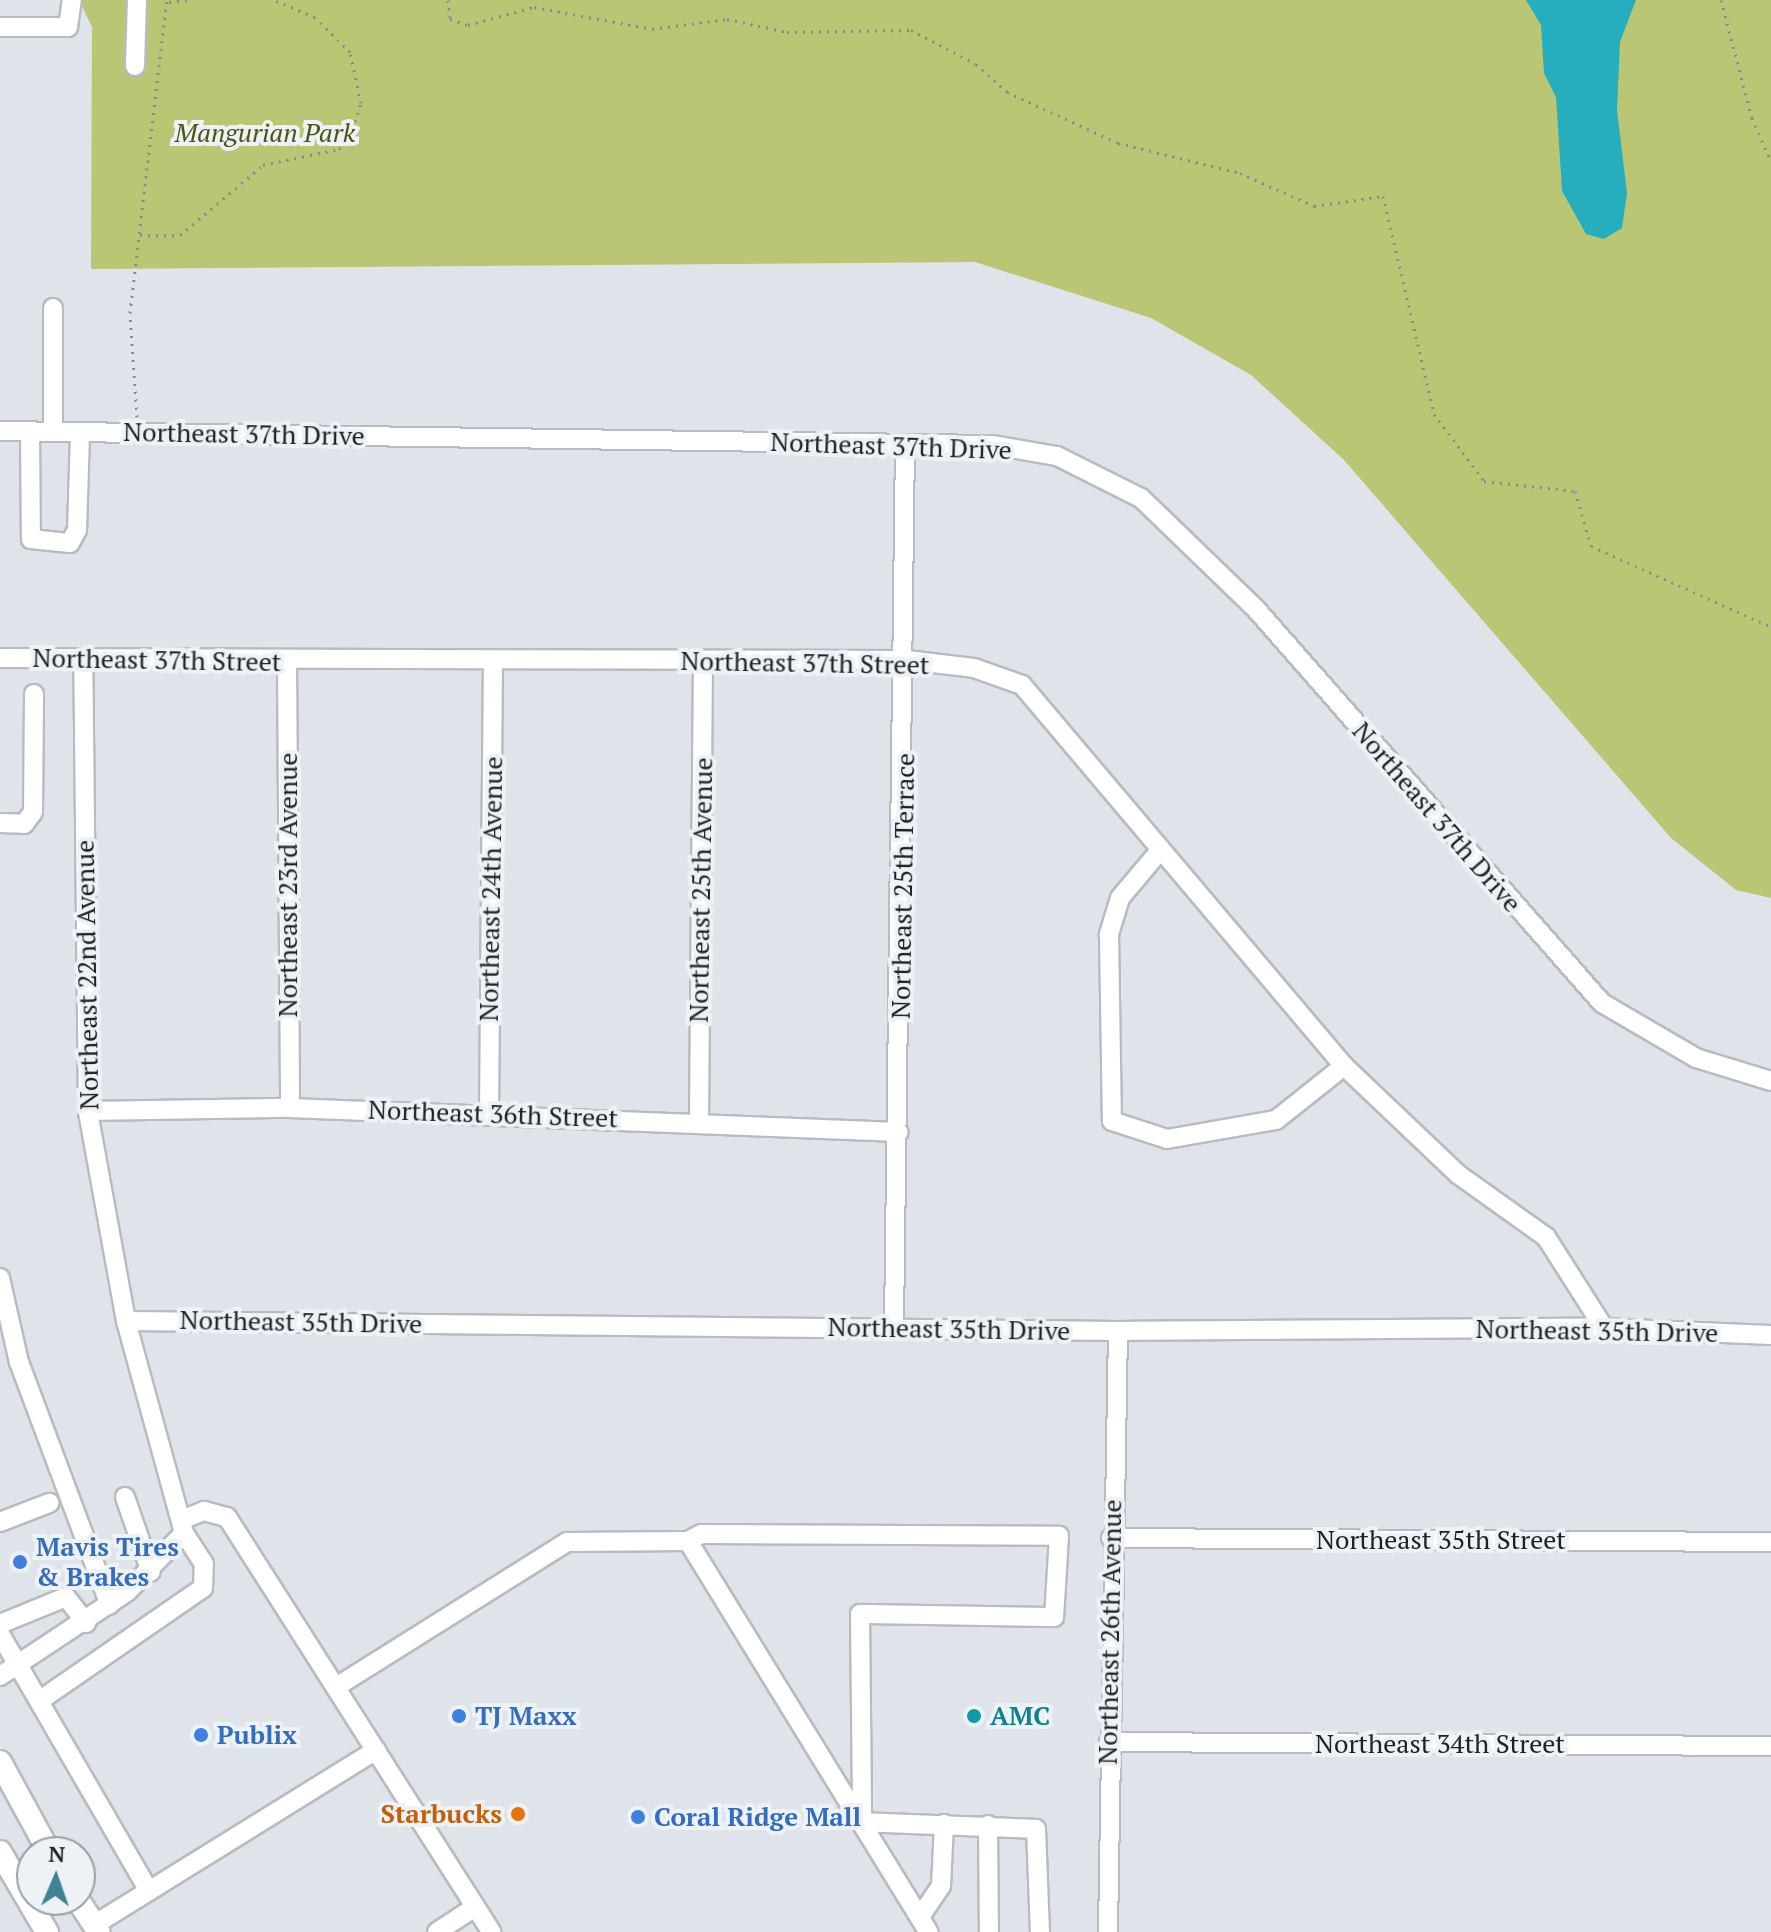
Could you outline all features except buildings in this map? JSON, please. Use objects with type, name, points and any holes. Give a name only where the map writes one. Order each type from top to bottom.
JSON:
[{"type":"main road","points":[[0,1762],[40,1836]]},
{"type":"main road","points":[[0,1852],[47,1932]]},
{"type":"street","points":[[0,27],[68,27],[72,0]]},
{"type":"street","points":[[135,66],[137,0]]},
{"type":"street","points":[[53,308],[53,432]]},
{"type":"street","name":"Northeast 37th Drive","points":[[0,431],[993,445],[1057,456],[1141,498],[1255,608],[1591,993],[1696,1058],[1771,1081]]},
{"type":"street","points":[[30,432],[31,539],[48,543],[75,539],[80,432]]},
{"type":"street","name":"Northeast 25th Terrace","points":[[894,1328],[907,660],[905,444]]},
{"type":"street","name":"Northeast 37th Street","points":[[0,658],[287,662],[907,660],[974,668],[1022,685],[1157,854],[1344,1066],[1459,1175],[1546,1237],[1604,1328]]},
{"type":"street","name":"Northeast 22nd Avenue","points":[[39,1701],[203,1588],[204,1564],[184,1526],[126,1321],[88,1111],[83,660]]},
{"type":"street","name":"Northeast 25th Avenue","points":[[699,1119],[703,661]]},
{"type":"street","name":"Northeast 23rd Avenue","points":[[287,662],[290,1108]]},
{"type":"street","name":"Northeast 24th Avenue","points":[[489,1115],[493,662]]},
{"type":"street","points":[[0,823],[24,824],[33,812],[34,694]]},
{"type":"street","points":[[1157,854],[1120,898],[1109,935],[1112,1121],[1167,1139],[1276,1120],[1344,1066]]},
{"type":"street","name":"Northeast 36th Street","points":[[88,1111],[290,1108],[699,1119],[899,1132]]},
{"type":"street","points":[[0,1281],[19,1362],[110,1605]]},
{"type":"street","name":"Northeast 35th Drive","points":[[126,1321],[1118,1331],[1604,1328],[1771,1335]]},
{"type":"street","name":"Northeast 26th Avenue","points":[[1108,1932],[1111,1538],[1118,1331]]},
{"type":"street","points":[[0,1367],[19,1362]]},
{"type":"street","points":[[125,1497],[151,1572]]},
{"type":"street","points":[[0,1522],[49,1503]]},
{"type":"street","points":[[0,1676],[86,1623],[151,1572],[184,1526],[204,1511],[227,1517],[491,1932]]},
{"type":"street","points":[[336,1687],[567,1542],[688,1541],[712,1534],[1059,1536],[1054,1617],[860,1614],[862,1822]]},
{"type":"street","name":"Northeast 35th Street","points":[[1111,1538],[1771,1542]]},
{"type":"street","points":[[688,1541],[925,1924]]},
{"type":"street","points":[[0,1624],[66,1597],[86,1623]]},
{"type":"street","points":[[0,1634],[149,1891]]},
{"type":"street","name":"Northeast 34th Street","points":[[1109,1742],[1771,1746]]},
{"type":"street","points":[[96,1928],[149,1891],[376,1750]]},
{"type":"street","points":[[862,1822],[1036,1829],[1040,1932]]},
{"type":"street","points":[[925,1924],[941,1886],[944,1824]]},
{"type":"street","points":[[988,1825],[989,1932]]},
{"type":"street","points":[[437,1932],[475,1907]]},
{"type":"path","points":[[136,433],[130,313],[167,1],[189,0]]},
{"type":"path","points":[[140,235],[180,235],[263,165],[328,152],[350,137],[361,103],[350,52],[315,17],[274,0]]},
{"type":"path","points":[[448,0],[450,19],[468,25],[534,7],[652,29],[727,19],[787,32],[911,30],[976,64],[1007,92],[1118,143],[1240,173],[1314,206],[1383,196],[1434,414],[1484,481],[1575,491],[1591,546],[1771,627]]},
{"type":"path","points":[[1721,0],[1752,118],[1771,161]]},
{"type":"green space","name":"Mangurian Park","points":[[79,0],[1771,0],[1771,898],[1736,890],[1671,838],[1344,460],[1251,375],[1151,318],[975,262],[91,269],[92,27]]},
{"type":"water","points":[[1526,0],[1636,0],[1620,42],[1617,110],[1627,193],[1622,228],[1604,239],[1586,234],[1562,191],[1556,97],[1544,73],[1541,25]]},
{"type":"place","name":"Mavis Tires & Brakes","points":[[20,1562]]},
{"type":"place","name":"TJ Maxx","points":[[459,1716]]},
{"type":"place","name":"AMC","points":[[974,1716]]},
{"type":"place","name":"Publix","points":[[201,1735]]},
{"type":"place","name":"Starbucks","points":[[518,1814]]},
{"type":"place","name":"Coral Ridge Mall","points":[[638,1817]]}]
